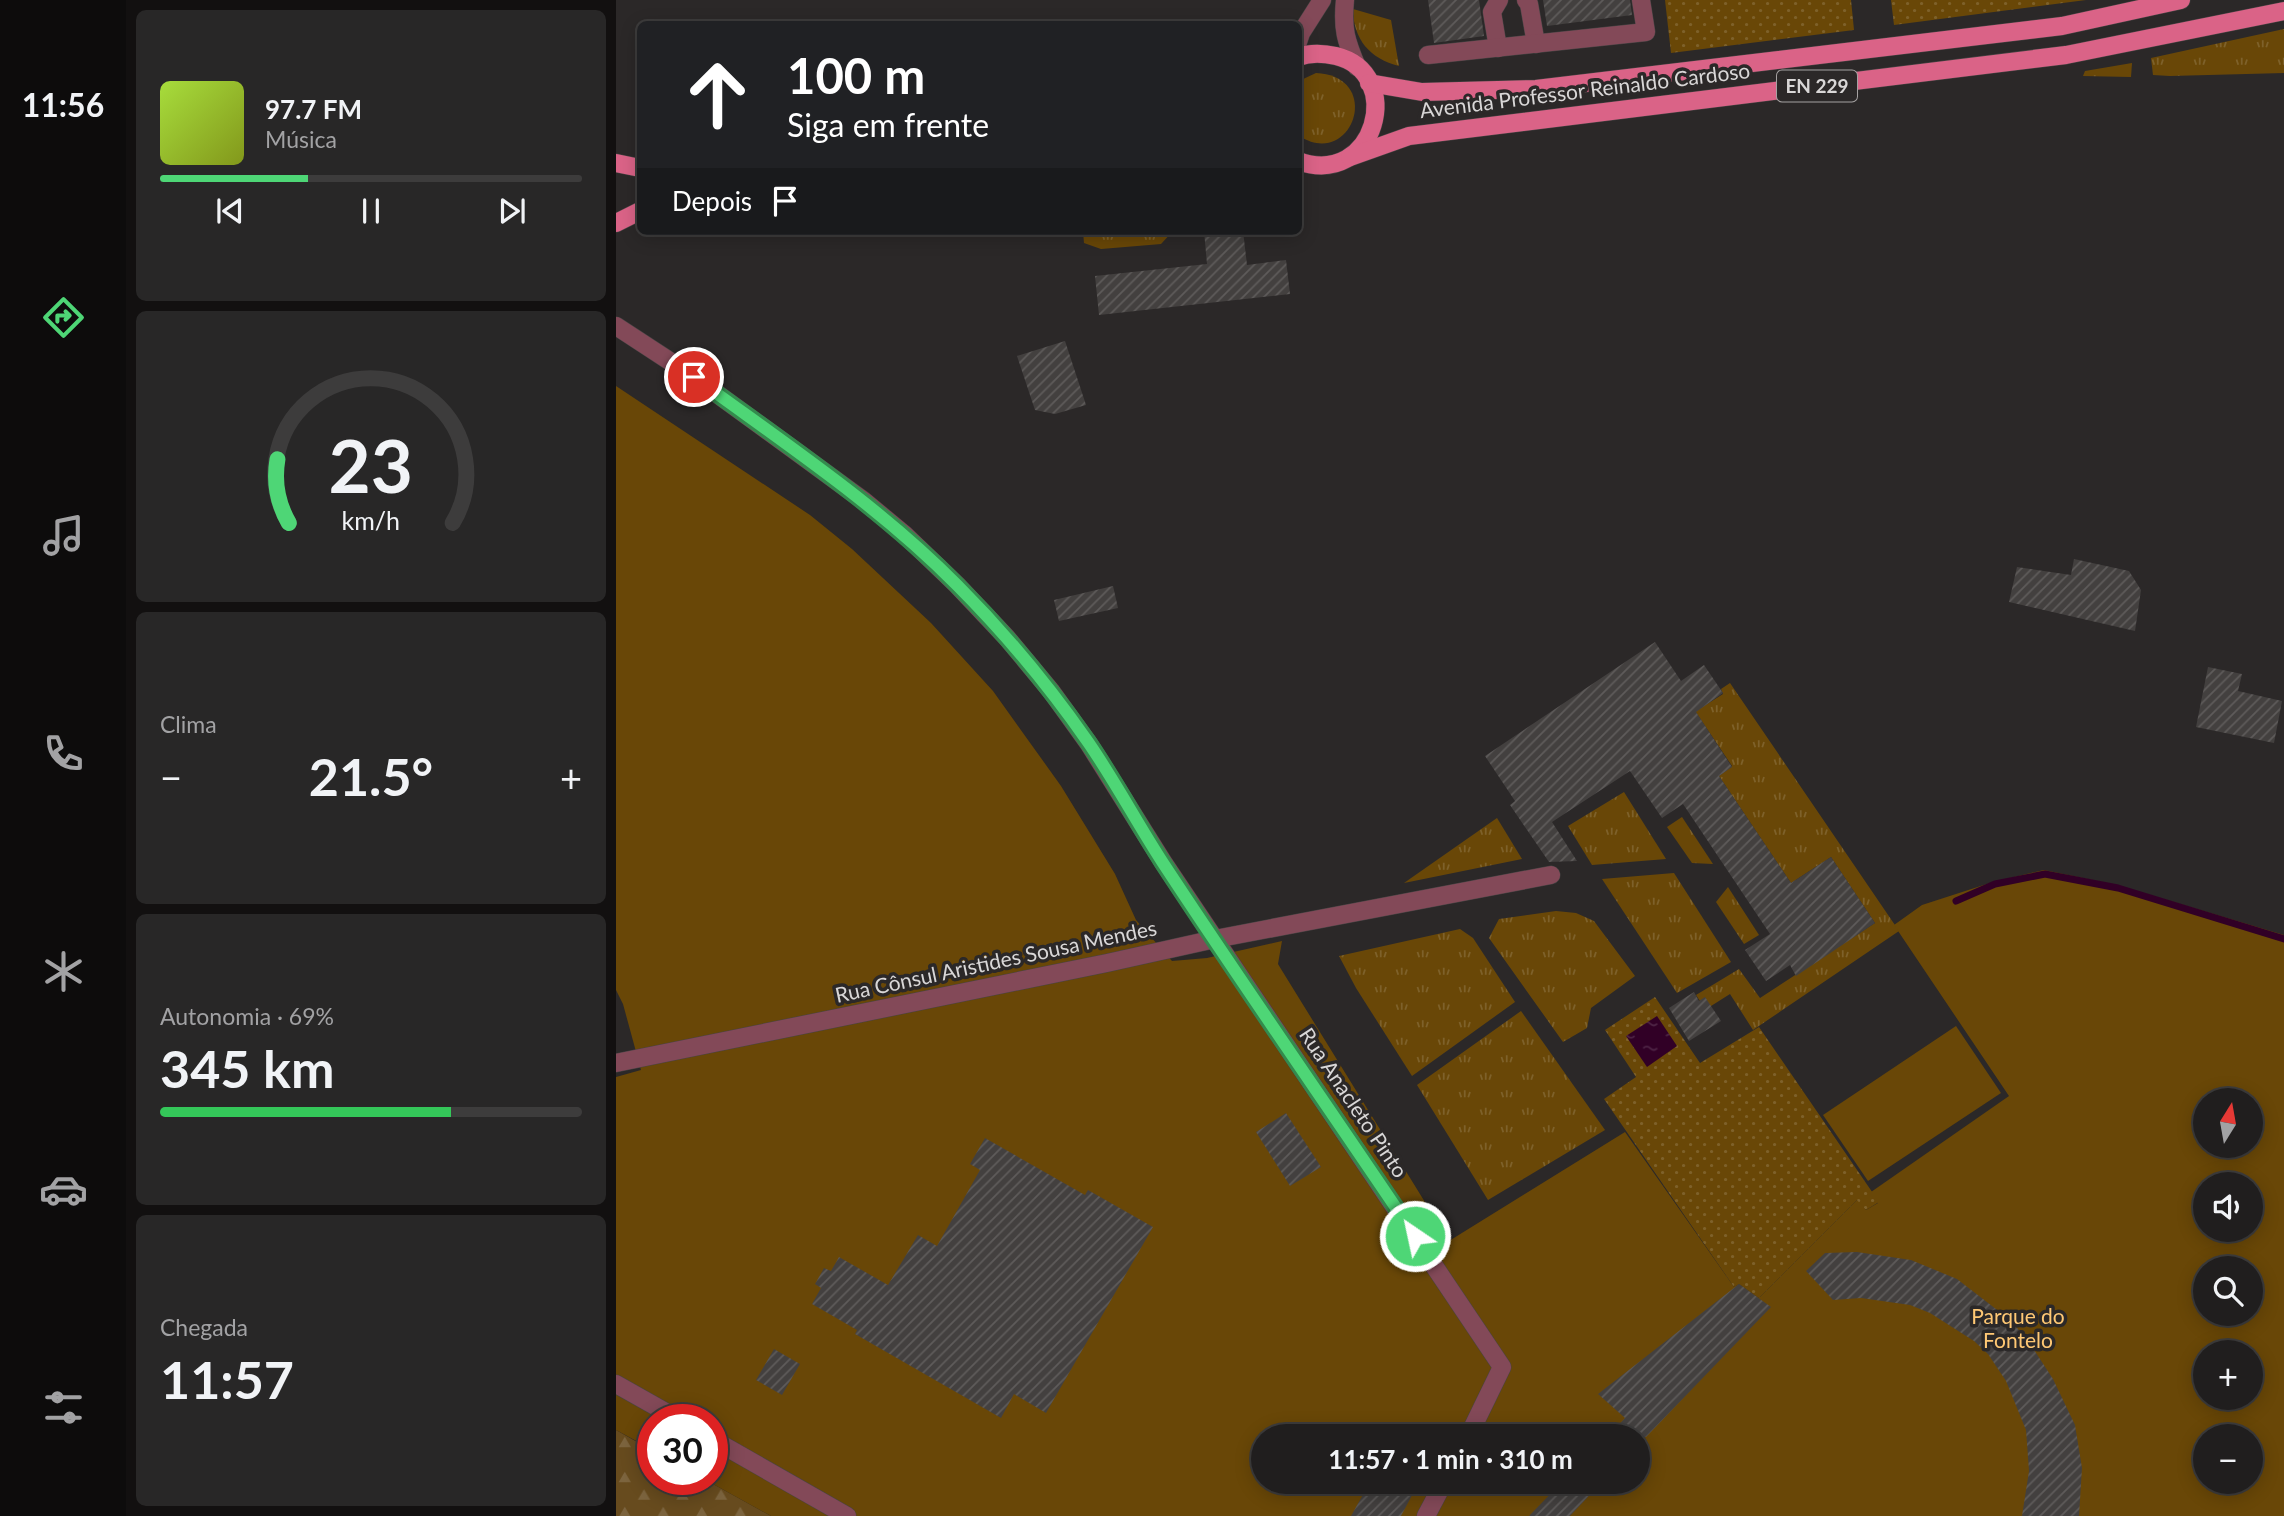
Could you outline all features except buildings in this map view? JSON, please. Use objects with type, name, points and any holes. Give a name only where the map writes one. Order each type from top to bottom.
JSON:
[{"type":"main road","name":"Avenida Professor Reinaldo Cardoso","points":[[1369,83],[1422,92],[1549,88],[2062,26],[2181,0]]},
{"type":"main road","name":"Avenida Professor Reinaldo Cardoso","points":[[1350,157],[1409,136],[2066,55],[2284,11]]},
{"type":"main road","points":[[1302,56],[1323,53],[1341,57],[1357,68],[1369,83],[1376,103],[1374,125],[1364,143],[1350,157]]},
{"type":"main road","name":"EN 229","points":[[1302,162],[1323,165],[1350,157]]},
{"type":"main road","points":[[616,163],[637,167]]},
{"type":"main road","points":[[616,223],[637,212]]},
{"type":"street","points":[[1302,31],[1322,0]]},
{"type":"street","points":[[1345,0],[1343,23],[1357,68]]},
{"type":"street","points":[[1497,48],[1492,12],[1499,0]]},
{"type":"street","points":[[1526,0],[1529,4],[1535,44]]},
{"type":"street","points":[[1428,55],[1646,32],[1641,0]]},
{"type":"street","points":[[616,326],[694,377],[864,501],[957,584],[1051,691],[1089,744],[1215,939]]},
{"type":"street","name":"Rua Cônsul Aristides Sousa Mendes","points":[[616,1063],[1215,939],[1551,875]]},
{"type":"street","name":"Rua Anacleto Pinto","points":[[1215,939],[1502,1367],[1474,1424]]},
{"type":"street","points":[[616,1384],[651,1404]]},
{"type":"street","points":[[728,1448],[847,1516]]},
{"type":"street","points":[[1426,1516],[1438,1494]]},
{"type":"green space","points":[[1665,0],[1851,0],[1854,30],[1671,53]]},
{"type":"green space","points":[[1891,0],[2086,0],[1894,25]]},
{"type":"green space","points":[[1353,9],[1391,20],[1399,66],[1380,58],[1365,46],[1356,30]]},
{"type":"green space","points":[[2284,29],[2284,73],[2153,75],[2151,58]]},
{"type":"green space","points":[[2132,63],[2131,77],[2083,76],[2085,71]]},
{"type":"green space","points":[[1316,73],[1337,78],[1350,89],[1355,103],[1353,118],[1346,132],[1334,141],[1318,143],[1302,137],[1302,80]]},
{"type":"green space","points":[[1083,235],[1169,235],[1161,244],[1101,249],[1084,243]]},
{"type":"green space","name":"Parque do Fontelo","points":[[616,386],[810,515],[852,549],[931,623],[993,691],[1061,786],[1115,874],[1136,920],[1172,961],[1207,958],[1282,941],[1278,964],[1449,1241],[1625,1132],[1734,1287],[1739,1284],[1759,1298],[1858,1199],[1866,1210],[1878,1203],[1871,1192],[2009,1096],[1894,925],[1922,905],[1993,882],[2044,870],[2117,885],[2284,935],[2284,1516],[771,1516],[728,1492],[728,1404],[637,1404],[637,1441],[616,1430],[616,1077],[641,1070],[623,1004],[616,990]]},
{"type":"green space","points":[[1730,683],[1899,931],[1753,1030],[1730,994],[1711,1006],[1700,1001],[1696,995],[1739,969],[1760,998],[1875,923],[1831,857],[1791,883],[1719,776],[1732,766],[1689,702],[1701,708],[1723,694],[1721,689]]},
{"type":"green space","points":[[1624,792],[1666,859],[1592,865],[1568,826]]},
{"type":"green space","points":[[1682,817],[1713,864],[1692,863],[1667,827]]},
{"type":"green space","points":[[1497,818],[1522,859],[1404,883]]},
{"type":"green space","points":[[1674,873],[1731,962],[1677,993],[1602,879]]},
{"type":"green space","points":[[1728,887],[1759,935],[1744,944],[1716,902]]},
{"type":"green space","points":[[1556,911],[1576,913],[1594,921],[1635,976],[1591,1008],[1587,1028],[1563,1042],[1489,938],[1499,919]]},
{"type":"green space","points":[[1460,929],[1473,938],[1515,1002],[1412,1076],[1356,988],[1339,956]]},
{"type":"green space","points":[[1655,997],[1700,1063],[1759,1027],[1879,1202],[1866,1210],[1857,1200],[1759,1298],[1739,1284],[1734,1287],[1604,1099],[1636,1077],[1605,1030]]},
{"type":"green space","points":[[1521,1011],[1605,1130],[1488,1200],[1417,1085]]},
{"type":"green space","points":[[1956,1026],[2001,1093],[1868,1181],[1823,1115]]},
{"type":"green space","points":[[616,1430],[637,1442],[637,1495],[728,1495],[728,1492],[771,1516],[616,1516]]},
{"type":"water","points":[[1657,1016],[1677,1046],[1647,1067],[1626,1036]]},
{"type":"waterway","points":[[1956,901],[1995,884],[2045,874],[2118,888],[2284,939]]},
{"type":"route","points":[[694,377],[864,501],[905,535],[957,584],[1007,638],[1051,691],[1089,744],[1163,862],[1415,1236]]}]
